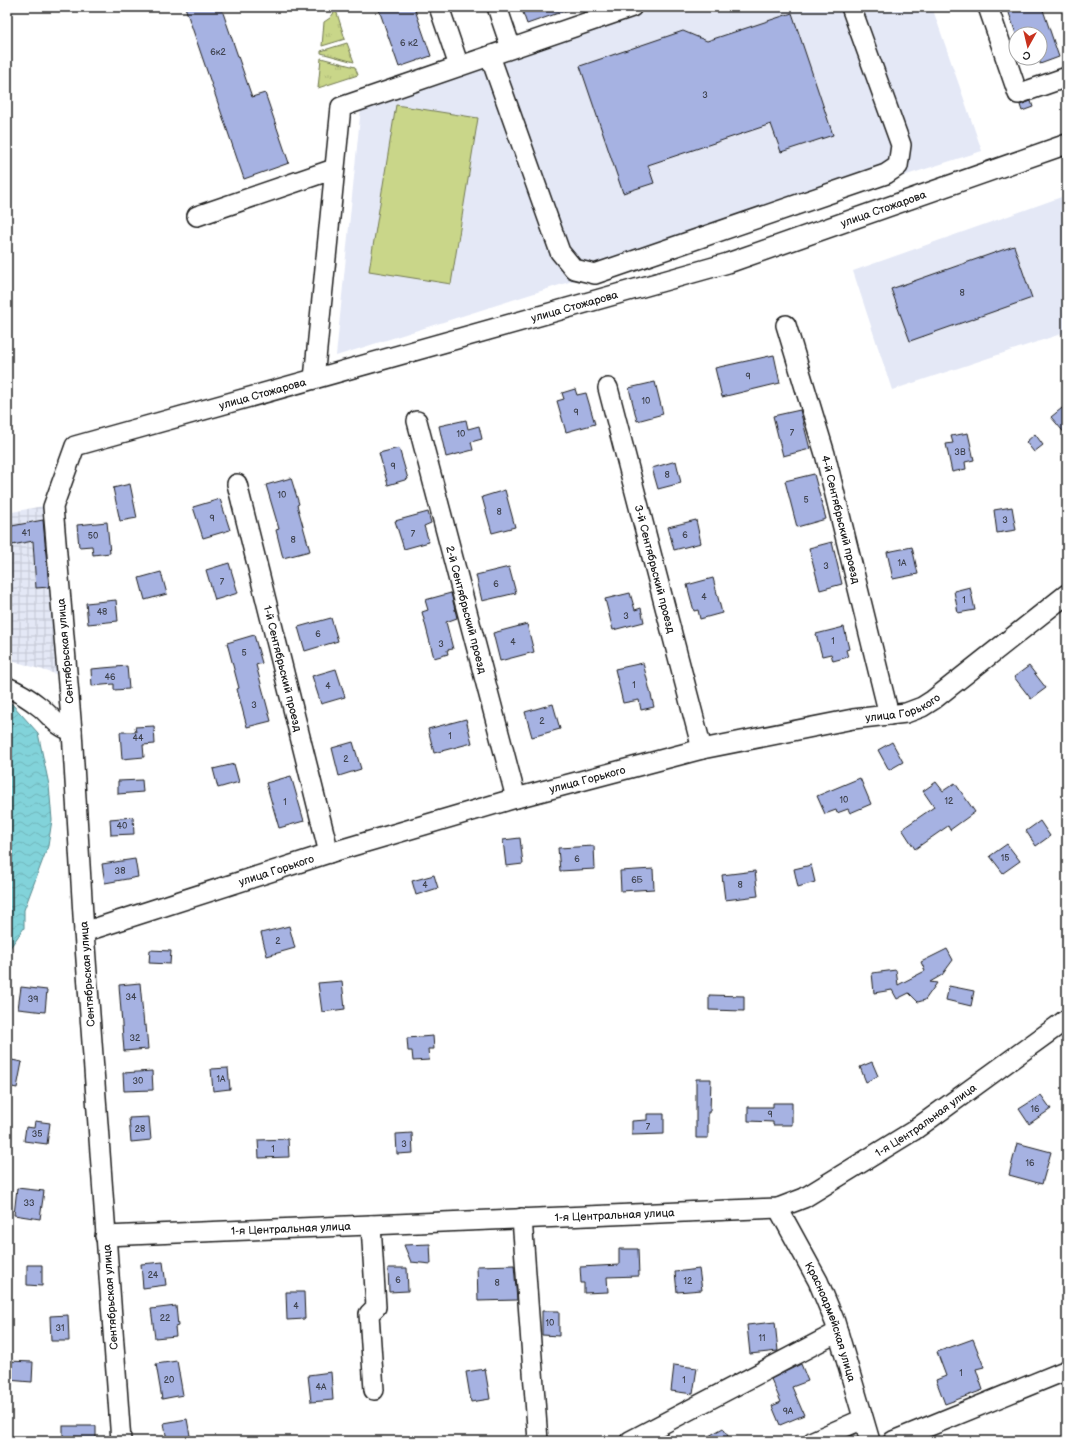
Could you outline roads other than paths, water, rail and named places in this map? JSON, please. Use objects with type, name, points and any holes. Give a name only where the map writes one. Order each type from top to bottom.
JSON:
[{"type":"street","points":[[439,7],[459,66]]},
{"type":"street","points":[[497,7],[511,48]]},
{"type":"street","points":[[314,379],[341,107],[632,7]]},
{"type":"street","points":[[490,56],[560,252],[574,269],[595,274],[886,174],[898,166],[901,145],[851,7]]},
{"type":"street","points":[[988,7],[1018,94],[1067,77]]},
{"type":"street","name":"улица Стожарова","points":[[53,507],[75,446],[728,263],[1067,144]]},
{"type":"street","points":[[197,216],[334,169]]},
{"type":"street","name":"4-й Сентябрьский проезд","points":[[786,325],[825,454],[888,716]]},
{"type":"street","name":"3-й Сентябрьский проезд","points":[[608,388],[702,749]]},
{"type":"street","name":"2-й Сентябрьский проезд","points":[[417,421],[516,798]]},
{"type":"street","name":"1-й Сентябрьский проезд","points":[[237,484],[329,853]]},
{"type":"street","name":"Сентябрьская улица","points":[[53,507],[72,731],[84,932],[121,1441]]},
{"type":"street","name":"улица Горького","points":[[84,932],[329,853],[516,798],[702,749],[853,719],[906,713],[922,707],[1067,594]]},
{"type":"street","points":[[7,687],[41,708],[60,726],[72,731]]},
{"type":"street","name":"1-я Центральная улица","points":[[105,1236],[778,1208],[804,1198],[913,1131],[1067,1019]]},
{"type":"street","name":"Красноармейская улица","points":[[778,1208],[818,1281],[838,1332],[870,1441]]},
{"type":"street","points":[[522,1218],[538,1441]]},
{"type":"street","points":[[371,1225],[376,1307],[369,1314],[374,1390]]},
{"type":"street","points":[[630,1441],[838,1332]]},
{"type":"street","points":[[893,1441],[1067,1370]]},
{"type":"street","points":[[813,1441],[863,1419]]},
{"type":"water","points":[[7,702],[12,704],[38,733],[49,785],[52,820],[48,846],[24,910],[24,928],[7,952]]}]
